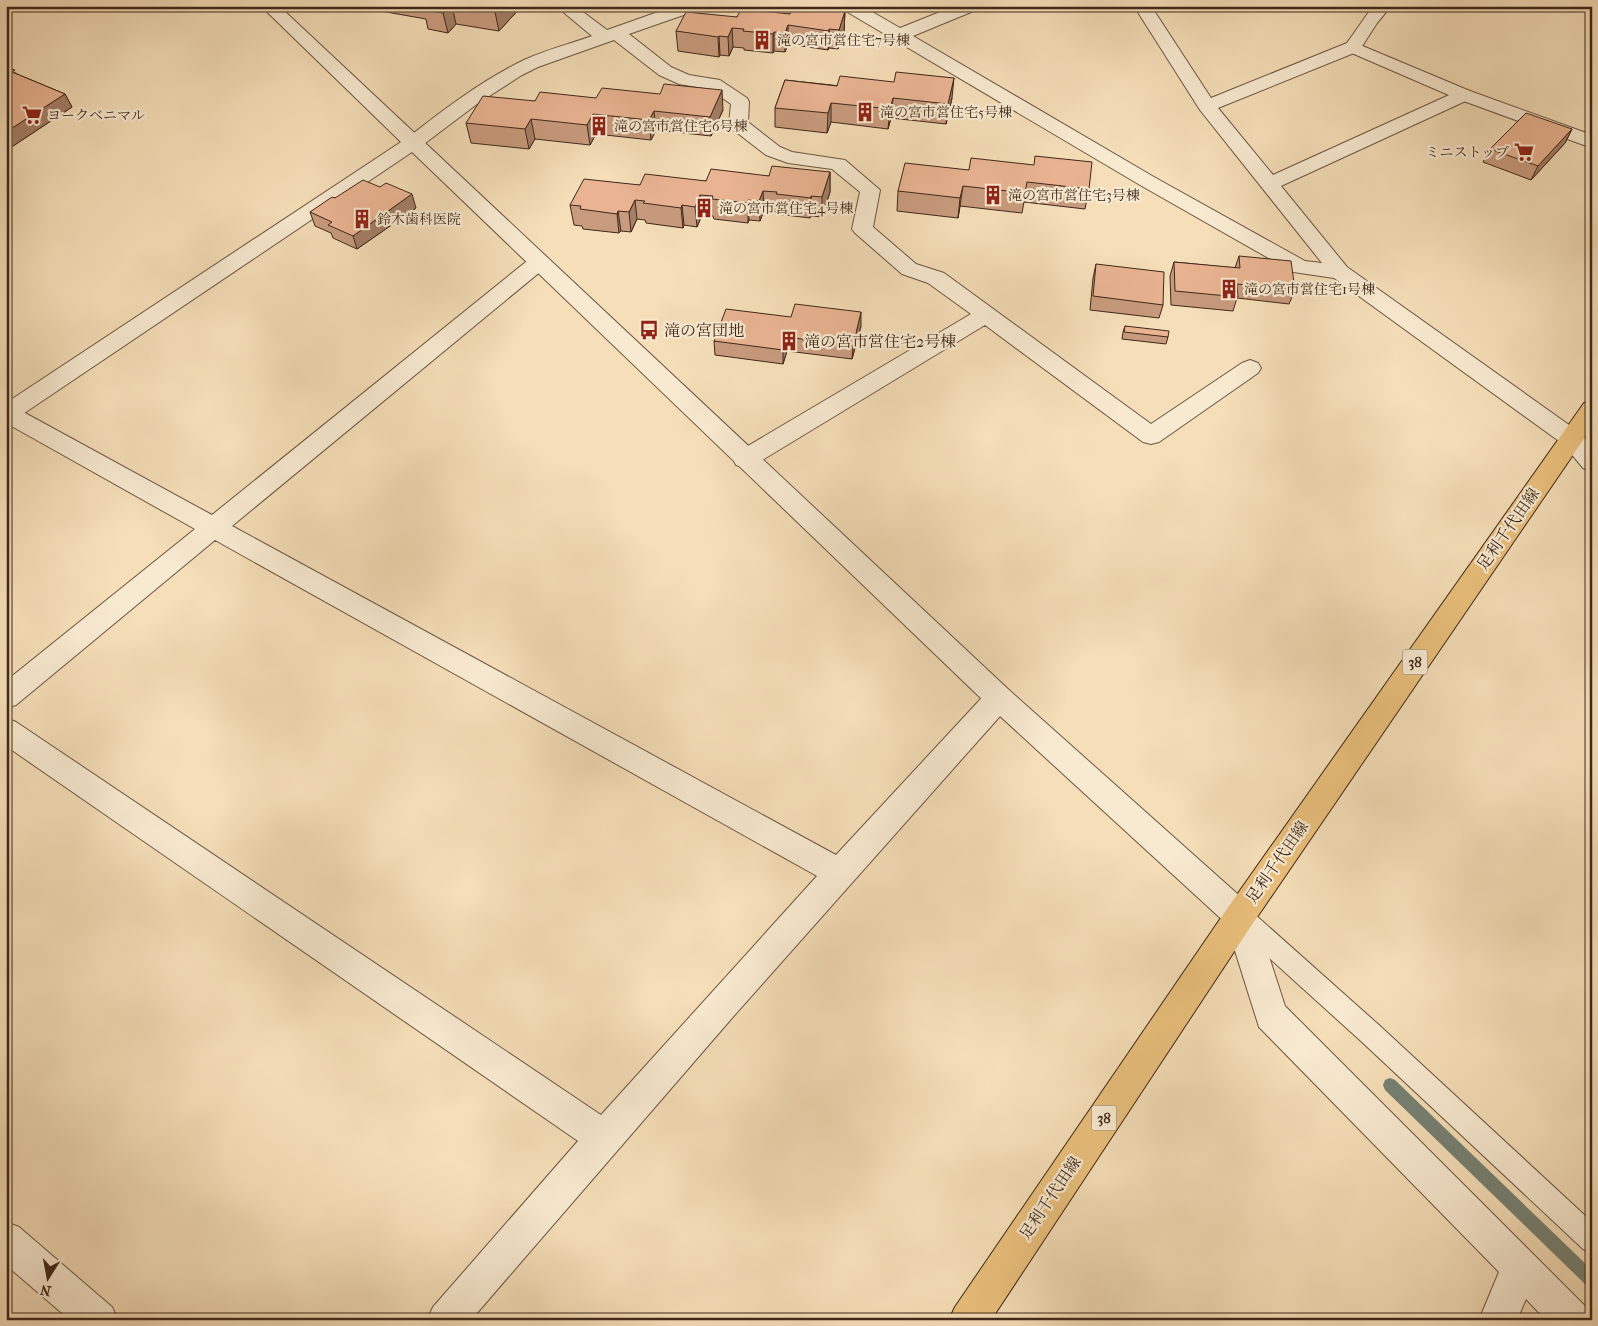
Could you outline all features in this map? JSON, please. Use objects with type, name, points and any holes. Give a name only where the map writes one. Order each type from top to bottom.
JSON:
[{"type":"main road","name":"足利千代田線","points":[[968,1320],[1240,916],[1592,409]]},
{"type":"street","points":[[269,6],[999,698],[1240,916],[1270,1016],[1573,1320]]},
{"type":"street","points":[[564,6],[665,71],[685,80],[714,84],[740,102],[738,124],[773,151],[788,157],[838,164],[870,190],[862,229],[909,269],[936,278],[1151,436],[1250,368]]},
{"type":"street","points":[[692,6],[532,64],[488,87],[413,143],[7,413],[215,526],[838,872]]},
{"type":"street","points":[[850,6],[1147,181],[1300,267],[1340,272]]},
{"type":"street","points":[[899,35],[970,6]]},
{"type":"street","points":[[1142,6],[1207,106],[1340,272],[1571,438],[1592,462]]},
{"type":"street","points":[[1207,106],[1353,47],[1368,27],[1373,14],[1383,6]]},
{"type":"street","points":[[1353,47],[1464,94],[1592,142]]},
{"type":"street","points":[[1269,184],[1464,94]]},
{"type":"street","points":[[6,697],[539,262]]},
{"type":"street","points":[[745,459],[986,315]]},
{"type":"street","points":[[446,1320],[602,1137],[838,872],[999,698]]},
{"type":"street","points":[[6,730],[602,1137]]},
{"type":"street","points":[[6,1240],[99,1320]]},
{"type":"street","points":[[1498,1320],[1520,1268]]},
{"type":"lane","points":[[1240,916],[1371,1034],[1592,1240]]},
{"type":"building","points":[[427,6],[451,6],[443,13],[424,10]]},
{"type":"building","points":[[461,6],[500,6],[495,12]]},
{"type":"building","points":[[793,6],[845,11],[839,30],[829,29],[829,31],[788,25],[785,33],[774,32],[773,34],[732,28],[728,37],[676,31],[686,12],[737,17],[741,9],[790,14]]},
{"type":"building","points":[[6,67],[15,70],[12,72],[65,94],[6,132]]},
{"type":"building","points":[[896,72],[954,78],[948,104],[893,98],[890,109],[831,103],[828,113],[775,108],[785,80],[837,86],[840,76],[894,82]]},
{"type":"building","points":[[664,84],[722,90],[710,117],[654,111],[649,120],[593,114],[587,125],[531,119],[525,129],[466,123],[483,96],[535,101],[540,92],[596,98],[602,88],[660,94]]},
{"type":"building","name":"ミニストップ","points":[[1526,113],[1572,129],[1538,166],[1490,149]]},
{"type":"building","points":[[1035,156],[1092,162],[1089,189],[1027,182],[1025,193],[963,186],[960,198],[898,191],[905,163],[969,170],[971,158],[1034,165]]},
{"type":"building","points":[[772,166],[830,172],[822,197],[811,196],[811,198],[763,191],[759,201],[748,200],[748,203],[712,199],[713,196],[700,195],[695,207],[682,205],[681,208],[643,203],[645,201],[635,200],[629,212],[618,211],[617,214],[580,209],[581,206],[570,205],[584,179],[640,185],[645,174],[706,181],[711,169],[769,176]]},
{"type":"building","points":[[363,180],[380,187],[386,183],[412,194],[353,236],[328,225],[332,222],[310,212],[332,197],[335,198]]},
{"type":"building","points":[[1239,256],[1291,261],[1295,290],[1237,284],[1238,297],[1175,291],[1174,262],[1240,268]]},
{"type":"building","points":[[1096,264],[1164,272],[1163,305],[1093,296]]},
{"type":"building","points":[[795,304],[861,312],[853,346],[787,337],[783,350],[714,341],[726,309],[791,317]]},
{"type":"building","points":[[1125,326],[1169,331],[1168,337],[1124,332]]},
{"type":"waterway","points":[[1390,1085],[1592,1281]]},
{"type":"place","name":"滝の宮市営住宅7号棟","points":[[762,40]]},
{"type":"place","name":"滝の宮市営住宅5号棟","points":[[865,112]]},
{"type":"place","name":"ヨークベニマル","points":[[32,115]]},
{"type":"place","name":"滝の宮市営住宅6号棟","points":[[599,126]]},
{"type":"place","name":"ミニストップ","points":[[1524,152]]},
{"type":"place","name":"滝の宮市営住宅3号棟","points":[[993,195]]},
{"type":"place","name":"滝の宮市営住宅4号棟","points":[[704,208]]},
{"type":"place","name":"鈴木歯科医院","points":[[362,219]]},
{"type":"place","name":"滝の宮市営住宅1号棟","points":[[1229,289]]},
{"type":"place","name":"滝の宮団地","points":[[649,330]]},
{"type":"place","name":"滝の宮市営住宅2号棟","points":[[789,341]]}]
